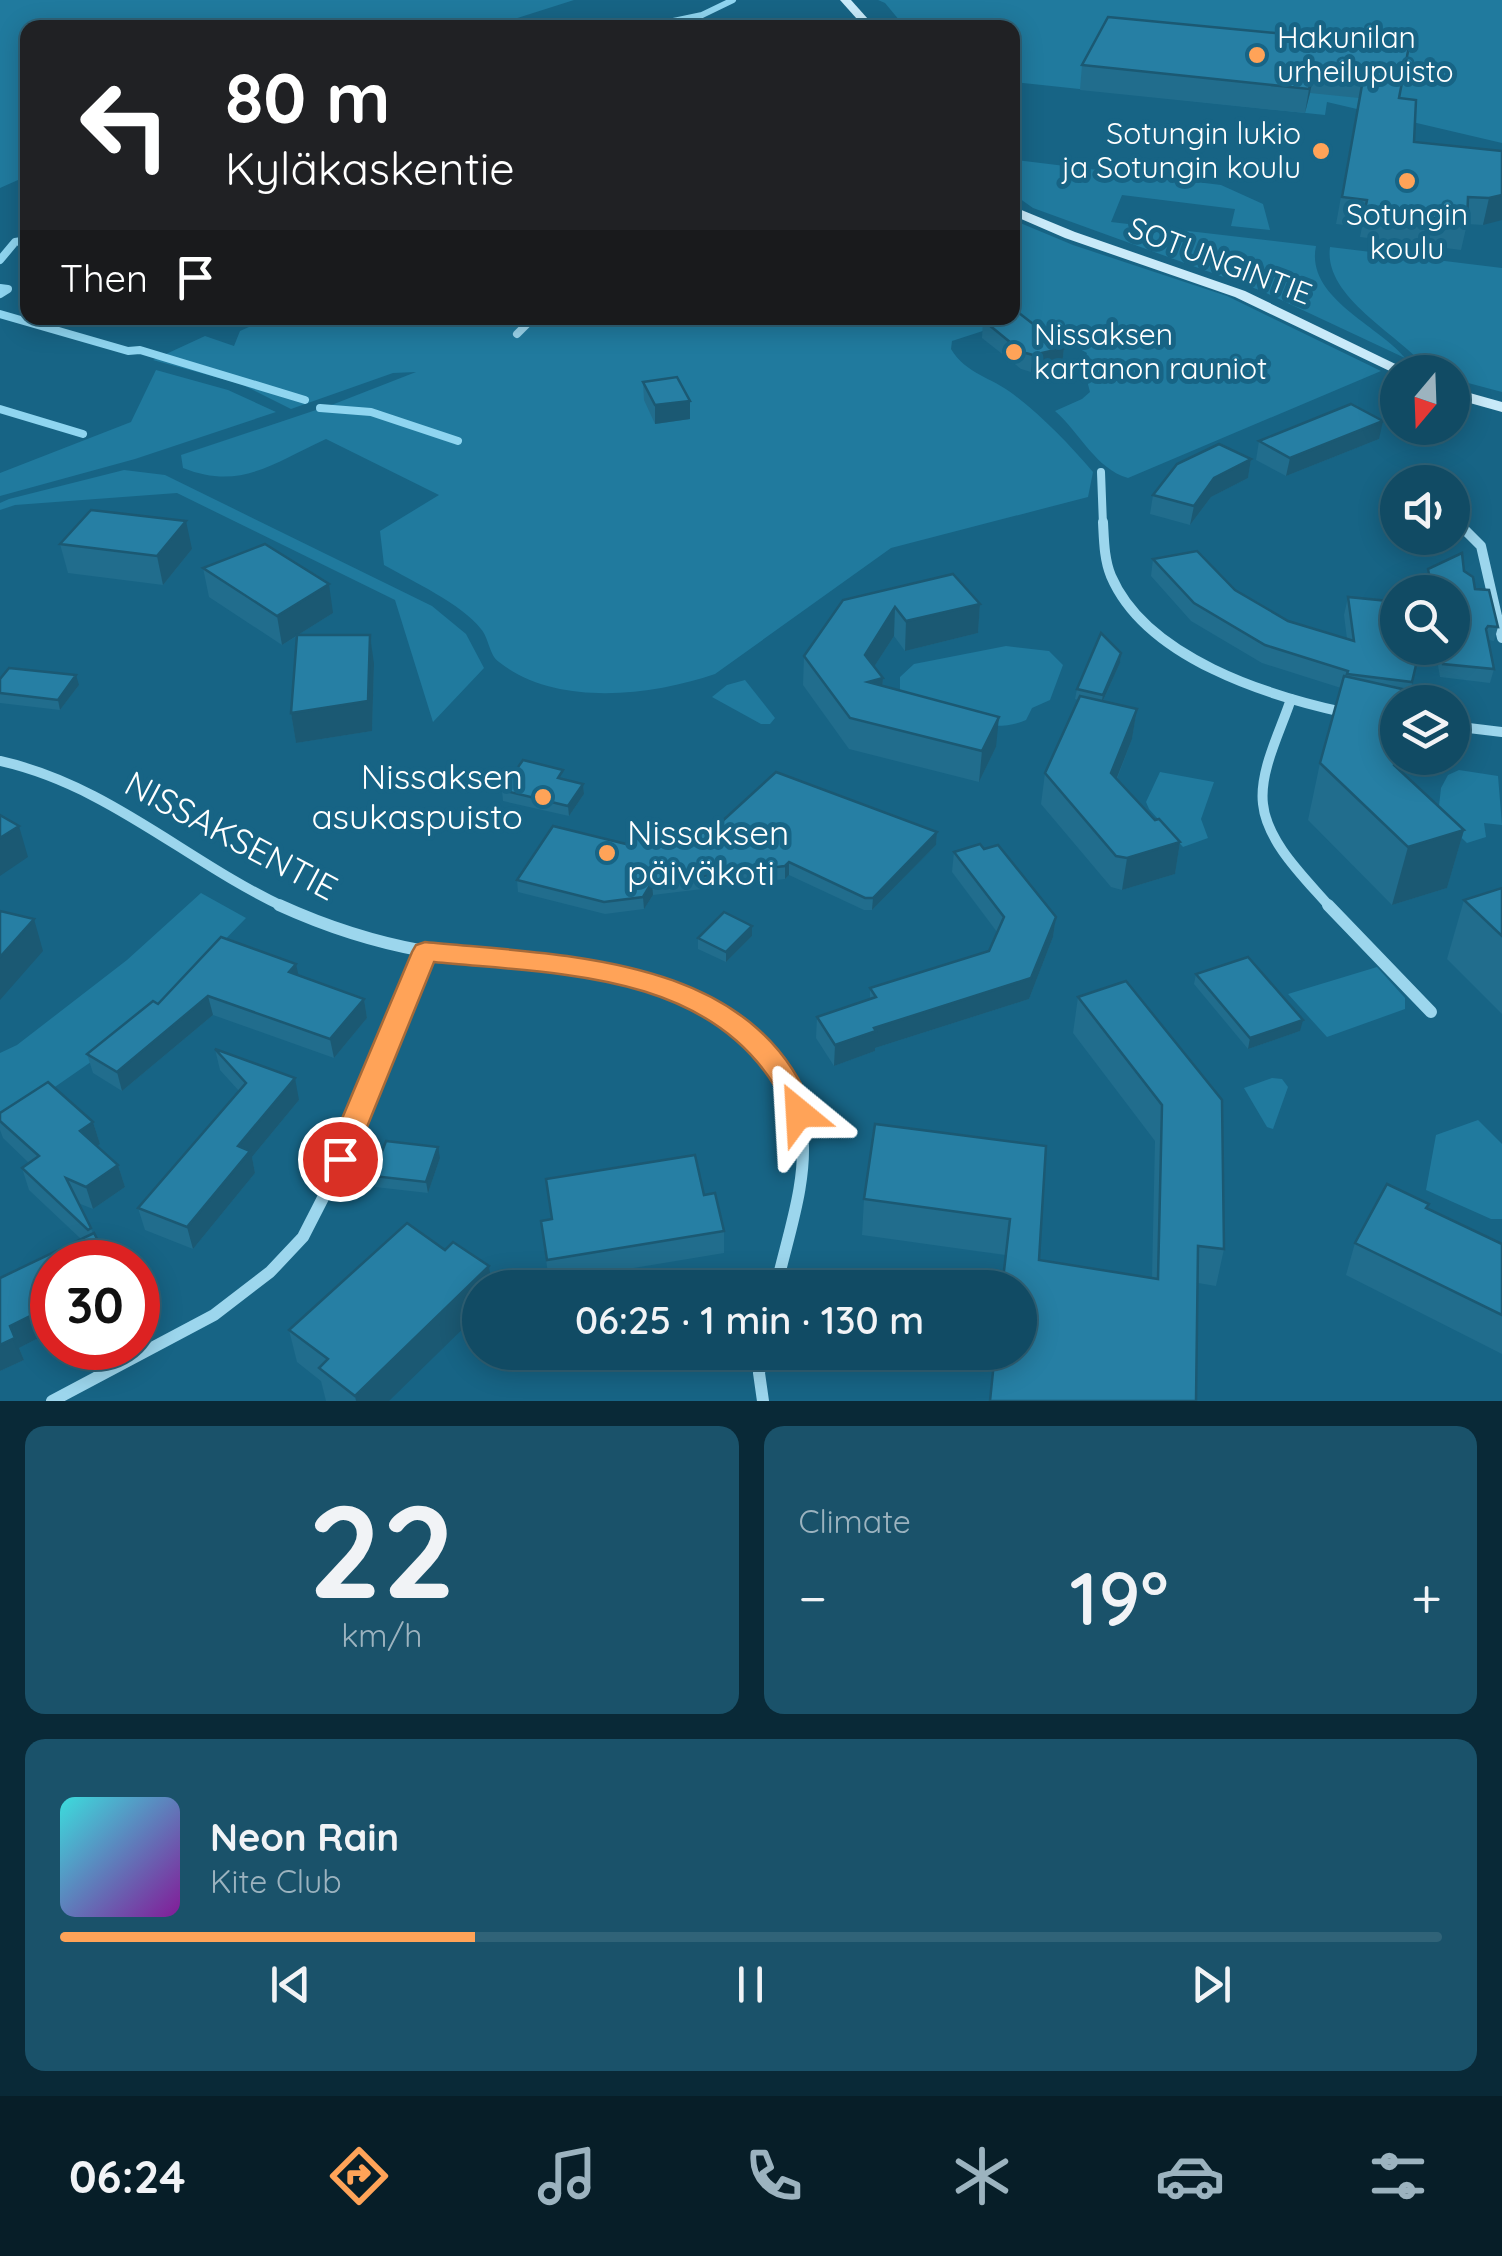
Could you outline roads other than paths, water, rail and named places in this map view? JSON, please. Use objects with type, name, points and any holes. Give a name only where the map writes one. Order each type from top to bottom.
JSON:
[{"type":"street","points":[[845,0],[863,20]]},
{"type":"street","name":"SOTUNGINTIE","points":[[1020,214],[1258,301],[1380,360]]},
{"type":"street","points":[[517,334],[526,325]]},
{"type":"street","points":[[1470,398],[1502,407]]},
{"type":"street","points":[[1101,472],[1105,555],[1113,580],[1129,602],[1174,645],[1247,685],[1360,715]]},
{"type":"street","points":[[1470,535],[1481,546],[1502,638]]},
{"type":"street","points":[[1291,699],[1262,800],[1265,819],[1294,865],[1431,1012]]},
{"type":"street","points":[[1470,728],[1502,732]]},
{"type":"street","name":"NISSAKSENTIE","points":[[0,762],[20,764],[82,789],[299,915],[425,952],[588,968],[666,986],[713,1010],[756,1044],[788,1082],[799,1113],[803,1140],[780,1270]]},
{"type":"street","points":[[52,1401],[214,1315],[270,1272],[303,1236],[325,1194],[425,952]]},
{"type":"street","points":[[760,1370],[763,1401]]},
{"type":"waterway","points":[[678,20],[702,15],[733,0]]},
{"type":"waterway","points":[[0,260],[20,241]]},
{"type":"waterway","points":[[0,288],[8,289],[0,294]]},
{"type":"waterway","points":[[0,314],[20,320]]},
{"type":"waterway","points":[[38,325],[128,351],[140,350],[305,400]]},
{"type":"waterway","points":[[320,408],[371,412],[458,441]]},
{"type":"waterway","points":[[0,409],[83,434]]},
{"type":"place","name":"Hakunilan urheilupuisto","points":[[1257,55]]},
{"type":"place","name":"Sotungin lukio ja Sotungin koulu","points":[[1321,151]]},
{"type":"place","name":"Sotungin koulu","points":[[1407,181]]},
{"type":"place","name":"Nissaksen kartanon rauniot","points":[[1014,352]]},
{"type":"place","name":"Nissaksen asukaspuisto","points":[[543,797]]},
{"type":"place","name":"Nissaksen päiväkoti","points":[[607,853]]}]
